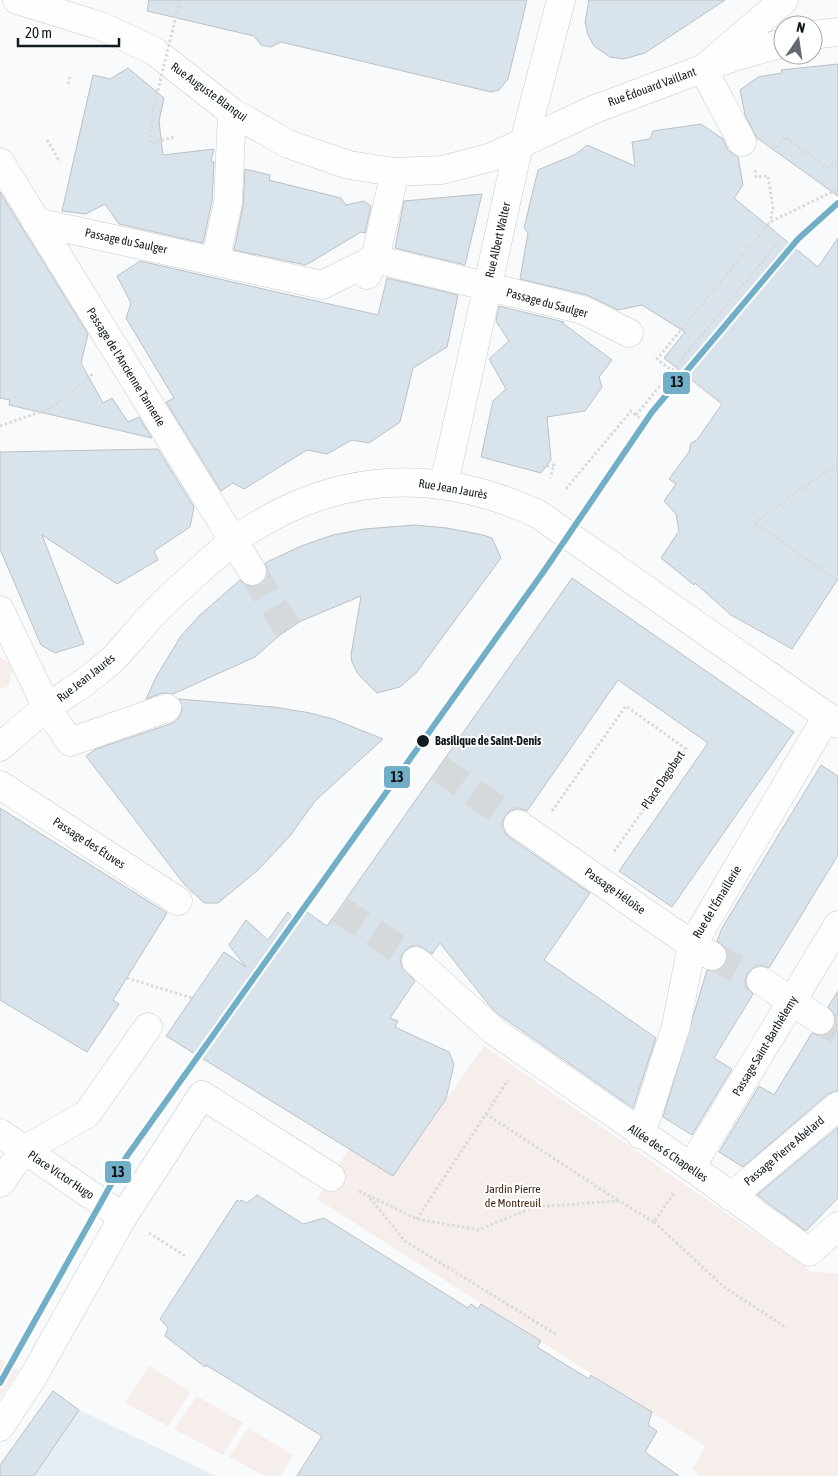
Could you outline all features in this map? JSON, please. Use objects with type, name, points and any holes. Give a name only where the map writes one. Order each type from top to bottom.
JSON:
[{"type":"street","name":"Rue Auguste Blanqui","points":[[17,0],[101,26],[154,51],[232,112],[288,144],[349,165],[395,172],[442,170],[492,157],[522,143]]},
{"type":"street","name":"Rue Albert Walter","points":[[444,484],[522,143],[561,0]]},
{"type":"street","points":[[742,142],[703,69],[784,0]]},
{"type":"street","points":[[823,34],[838,32]]},
{"type":"street","name":"Rue Édouard Vaillant","points":[[522,143],[595,108],[773,46]]},
{"type":"street","points":[[215,261],[228,203],[232,112]]},
{"type":"street","name":"Passage de l'Ancienne Tannerie","points":[[0,162],[252,571]]},
{"type":"street","points":[[370,270],[395,172]]},
{"type":"street","name":"Passage du Saulger","points":[[36,222],[322,285],[370,270],[488,287],[583,310],[630,333]]},
{"type":"street","name":"Rue Jean Jaurès","points":[[0,747],[46,708],[78,688],[112,660],[157,611],[233,541],[270,518],[305,501],[338,490],[405,481],[444,484],[506,499],[538,514],[833,720]]},
{"type":"street","points":[[0,610],[46,708],[70,742],[167,708]]},
{"type":"street","name":"Rue de l'Émaillerie","points":[[641,1135],[702,951],[833,720]]},
{"type":"street","name":"Passage des Étuves","points":[[0,785],[178,900]]},
{"type":"street","name":"Passage Héloïse","points":[[526,830],[702,951]]},
{"type":"street","name":"Passage Saint-Barthélemy","points":[[691,1167],[838,925]]},
{"type":"street","name":"Allée des 6 Chapelles","points":[[416,962],[494,1031],[641,1135],[691,1167],[809,1252],[838,1226]]},
{"type":"street","points":[[761,981],[820,1020]]},
{"type":"street","name":"Place Victor Hugo","points":[[123,1217],[24,1150],[87,1114],[148,1027]]},
{"type":"street","points":[[0,1427],[33,1377],[123,1217],[202,1095],[331,1177]]},
{"type":"street","name":"Passage Pierre Abélard","points":[[731,1197],[838,1106]]},
{"type":"street","points":[[0,1133],[24,1150],[0,1183]]},
{"type":"path","points":[[174,137],[150,142],[153,110],[180,0]]},
{"type":"path","points":[[68,84],[70,77]]},
{"type":"path","points":[[770,148],[778,148],[785,137],[826,168],[838,160]]},
{"type":"path","points":[[47,140],[60,162]]},
{"type":"path","points":[[756,177],[768,176],[773,208],[770,222]]},
{"type":"path","points":[[679,378],[657,359],[770,222],[838,189]]},
{"type":"path","points":[[636,415],[779,241]]},
{"type":"path","points":[[643,421],[786,247]]},
{"type":"path","points":[[0,426],[51,408],[117,353]]},
{"type":"path","points":[[566,489],[631,411],[647,424],[620,457]]},
{"type":"path","points":[[838,463],[754,523],[838,581]]},
{"type":"path","points":[[537,468],[554,464],[550,478]]},
{"type":"path","name":"Place Dagobert","points":[[526,830],[626,706],[686,749],[595,878]]},
{"type":"path","points":[[127,978],[192,998]]},
{"type":"path","points":[[416,1219],[526,1054]]},
{"type":"path","points":[[486,1114],[654,1222],[724,1287],[787,1328]]},
{"type":"path","points":[[654,1222],[691,1167]]},
{"type":"path","points":[[331,1177],[416,1219],[478,1230],[534,1207],[619,1201]]},
{"type":"path","points":[[368,1196],[404,1241],[557,1336]]},
{"type":"path","points":[[123,1217],[187,1257]]},
{"type":"shaded area","points":[[53,1391],[79,1410],[216,1476],[0,1476],[0,1465]]},
{"type":"green space","points":[[0,657],[13,665],[9,686],[0,689]]},
{"type":"green space","name":"Jardin Pierre de Montreuil","points":[[484,1046],[812,1272],[838,1273],[838,1476],[699,1476],[693,1468],[705,1446],[317,1199],[349,1149],[393,1175]]},
{"type":"green space","points":[[0,1359],[19,1371],[0,1397]]},
{"type":"green space","points":[[149,1366],[191,1392],[168,1426],[125,1403]]},
{"type":"green space","points":[[197,1396],[243,1423],[223,1455],[174,1429]]},
{"type":"green space","points":[[248,1428],[293,1455],[280,1476],[265,1476],[229,1457]]},
{"type":"building","points":[[149,0],[527,0],[508,79],[499,90],[491,92],[281,42],[271,47],[261,45],[254,36],[147,11]]},
{"type":"building","points":[[589,0],[725,0],[645,53],[624,59],[610,57],[594,46],[588,35],[585,22]]},
{"type":"building","points":[[838,64],[838,196],[757,138],[745,115],[740,90],[758,77],[782,73],[781,70]]},
{"type":"building","points":[[128,68],[164,98],[159,121],[163,155],[214,149],[211,161],[214,162],[212,201],[203,243],[119,224],[105,204],[86,214],[62,211],[93,75],[110,79]]},
{"type":"building","points":[[701,124],[723,139],[728,150],[738,157],[743,185],[734,198],[818,267],[838,238],[838,579],[792,649],[731,615],[695,583],[694,585],[661,558],[679,531],[676,514],[664,501],[676,484],[669,479],[689,452],[691,443],[697,440],[722,404],[664,358],[685,332],[642,305],[618,310],[587,295],[520,279],[528,233],[524,228],[538,170],[576,154],[587,145],[635,166],[632,142],[650,139],[653,131]]},
{"type":"building","points":[[245,169],[270,175],[269,180],[341,198],[346,205],[364,201],[371,206],[365,233],[361,232],[306,265],[234,250],[243,206]]},
{"type":"building","points":[[0,192],[88,334],[81,363],[103,403],[112,398],[128,422],[139,417],[152,438],[9,405],[10,400],[0,398]]},
{"type":"building","points":[[482,194],[465,265],[395,248],[404,201]]},
{"type":"building","points":[[140,261],[378,315],[387,278],[458,295],[447,347],[413,368],[400,422],[369,443],[352,440],[327,454],[307,450],[244,489],[233,483],[221,491],[166,402],[174,398],[126,318],[131,303],[117,276]]},
{"type":"building","points":[[499,306],[564,322],[561,322],[612,360],[599,377],[602,387],[585,411],[547,417],[551,460],[541,473],[481,457],[493,401],[506,389],[489,359],[509,341],[496,321]]},
{"type":"building","points":[[158,449],[194,507],[190,527],[154,551],[158,560],[117,584],[42,535],[84,644],[55,653],[41,645],[0,549],[0,452]]},
{"type":"building","points":[[415,525],[447,528],[492,538],[501,558],[416,673],[400,687],[377,693],[358,674],[352,662],[351,655],[361,596],[301,621],[280,635],[255,657],[173,694],[162,693],[146,699],[156,677],[181,636],[200,615],[240,580],[245,585],[252,587],[261,584],[268,571],[265,563],[301,546],[333,535],[364,529]]},
{"type":"building","points":[[572,578],[794,732],[672,907],[619,871],[708,743],[618,680],[527,811],[519,808],[511,810],[505,816],[502,823],[504,831],[509,837],[590,893],[544,960],[656,1038],[633,1108],[498,1014],[440,943],[432,954],[420,946],[412,946],[404,951],[401,957],[401,965],[415,981],[390,1018],[398,1021],[395,1027],[449,1052],[454,1064],[446,1099],[393,1176],[166,1036],[224,952],[246,967],[229,945],[246,920],[268,940],[288,912],[296,921],[304,910],[327,926]]},
{"type":"building","points":[[179,699],[274,707],[310,713],[333,719],[383,739],[315,801],[290,836],[258,870],[218,903],[204,903],[184,884],[86,756],[96,749],[173,723],[178,719],[182,711]]},
{"type":"building","points":[[821,765],[838,776],[838,855],[769,968],[761,965],[754,967],[748,973],[745,981],[747,988],[753,994],[714,1058],[732,1069],[692,1135],[663,1117],[707,970],[720,970],[726,963],[728,955],[726,948],[717,941],[722,928]]},
{"type":"building","points":[[0,808],[167,913],[113,1000],[119,1004],[87,1052],[0,1000]]},
{"type":"building","points":[[838,991],[838,1091],[828,1094],[743,1167],[719,1152],[759,1086],[774,1095],[812,1033],[820,1036],[827,1034],[833,1029],[836,1020],[834,1013],[828,1007]]},
{"type":"building","points":[[838,1127],[838,1198],[806,1231],[757,1195]]},
{"type":"building","points":[[257,1195],[303,1224],[324,1218],[468,1308],[471,1304],[478,1309],[481,1304],[541,1341],[537,1347],[589,1379],[591,1375],[652,1412],[648,1425],[657,1431],[645,1452],[679,1476],[297,1476],[322,1436],[206,1365],[205,1367],[165,1336],[168,1328],[160,1319],[237,1200],[247,1203]]},
{"type":"building","points":[[53,1391],[79,1410],[34,1476],[0,1476],[0,1465]]},
{"type":"tunnel","points":[[252,571],[288,629]]},
{"type":"tunnel","points":[[439,768],[518,824]]},
{"type":"tunnel","points":[[339,909],[416,961]]},
{"type":"tunnel","points":[[712,956],[761,981]]},
{"type":"tunnel","points":[[820,1020],[838,1031]]},
{"type":"transit line","name":"13","points":[[0,1383],[127,1156],[544,571],[652,412],[798,239],[838,203]]},
{"type":"place","name":"Basilique de Saint-Denis","points":[[423,741]]}]
